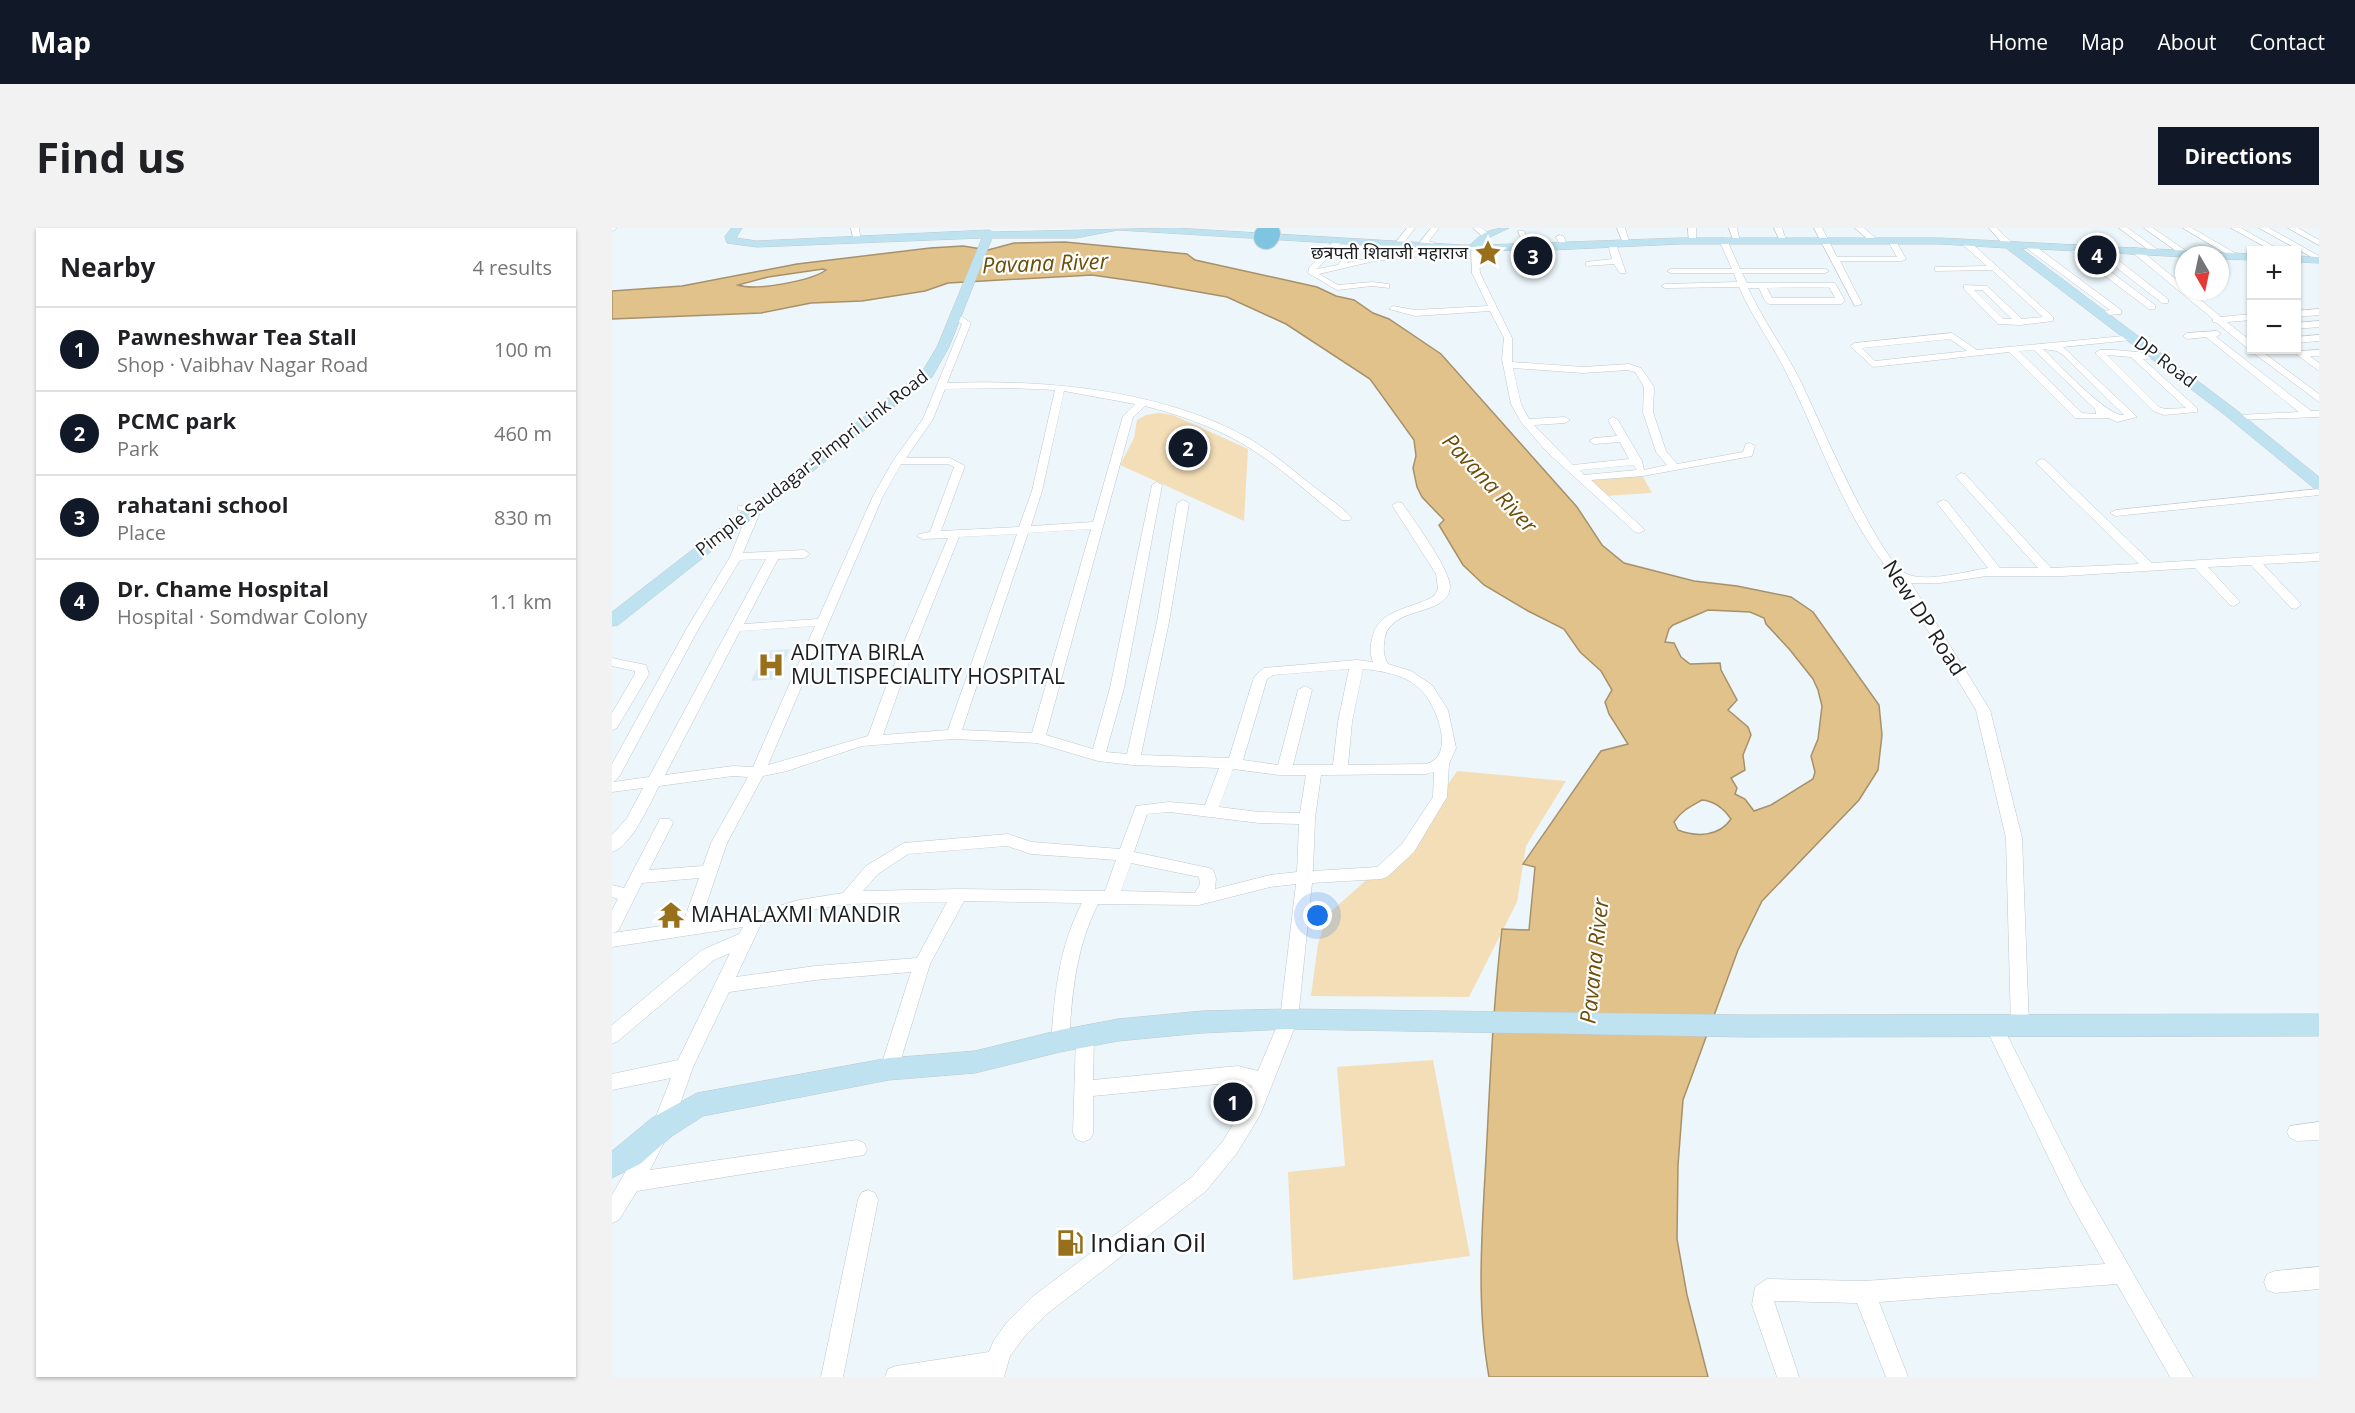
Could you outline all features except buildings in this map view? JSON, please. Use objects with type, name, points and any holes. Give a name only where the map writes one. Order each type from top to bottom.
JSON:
[{"type":"street","points":[[737,228],[729,239],[743,244],[857,235],[982,237],[1045,232],[1076,235],[1110,229]]},
{"type":"street","points":[[747,228],[740,239],[761,241],[958,230],[982,237]]},
{"type":"street","points":[[1121,228],[1395,241],[1471,247],[1529,247],[1562,242],[1612,244],[1724,240],[1892,241],[2028,244],[2175,253]]},
{"type":"street","points":[[1144,228],[1339,241],[1425,244]]},
{"type":"street","points":[[1395,241],[1399,228]]},
{"type":"street","points":[[1395,241],[1411,228]]},
{"type":"street","points":[[1425,244],[1430,228]]},
{"type":"street","points":[[1312,273],[1374,259],[1419,254],[1435,228]]},
{"type":"street","points":[[1477,228],[1486,236]]},
{"type":"street","points":[[1471,247],[1486,236],[1504,228]]},
{"type":"street","points":[[1622,228],[1627,243]]},
{"type":"street","points":[[1692,228],[1693,241]]},
{"type":"street","points":[[1733,228],[1737,240]]},
{"type":"street","points":[[1778,228],[1784,241]]},
{"type":"street","points":[[1818,228],[1857,304]]},
{"type":"street","points":[[1858,228],[1875,241]]},
{"type":"street","points":[[1993,228],[2008,244]]},
{"type":"street","points":[[2123,228],[2157,252]]},
{"type":"street","points":[[2148,228],[2173,245],[2212,242]]},
{"type":"street","points":[[2187,228],[2236,256]]},
{"type":"street","points":[[2235,228],[2269,246]]},
{"type":"street","points":[[2263,228],[2319,260]]},
{"type":"street","points":[[2292,228],[2319,243]]},
{"type":"street","points":[[1521,233],[1529,247]]},
{"type":"street","name":"Pimple Saudagar-Pimpri Link Road","points":[[612,608],[918,384],[982,237]]},
{"type":"street","name":"New DP Road","points":[[1724,240],[1745,289],[1794,378],[1849,495],[1885,559],[1901,576],[1983,710],[2013,838],[2020,1026]]},
{"type":"street","points":[[1312,273],[1312,270],[1339,241]]},
{"type":"street","points":[[1834,259],[1902,259],[1892,241]]},
{"type":"street","points":[[1340,267],[1358,242]]},
{"type":"street","points":[[1965,242],[2050,319],[2020,322],[2001,322],[1967,287],[1984,288],[2020,322]]},
{"type":"street","points":[[1612,244],[1616,261],[1623,271]]},
{"type":"street","name":"DP Road","points":[[2008,244],[2131,337],[2146,355],[2238,418],[2319,485]]},
{"type":"street","points":[[2028,244],[2118,312],[2100,314]]},
{"type":"street","points":[[1471,247],[1476,273],[1508,338],[1509,365],[1515,404],[1526,422],[1571,468],[1639,530]]},
{"type":"street","points":[[2072,247],[2152,307]]},
{"type":"street","points":[[2097,248],[2165,301]]},
{"type":"street","points":[[2134,250],[2247,343]]},
{"type":"street","points":[[2229,256],[2247,257]]},
{"type":"street","points":[[2301,259],[2319,260]]},
{"type":"street","points":[[1589,264],[1616,261]]},
{"type":"street","points":[[1946,277],[1935,266],[1993,268]]},
{"type":"street","points":[[1671,271],[1825,271]]},
{"type":"street","points":[[1312,273],[1337,288],[1372,284],[1386,286]]},
{"type":"street","points":[[1665,286],[1745,289],[1761,285],[1832,285],[1841,301],[1769,301],[1761,285]]},
{"type":"street","points":[[1745,289],[1766,296]]},
{"type":"street","name":"Pimple Saudagar-Pimpri Link Road","points":[[926,367],[955,316],[957,296]]},
{"type":"street","points":[[1393,309],[1415,314],[1494,309]]},
{"type":"street","points":[[2301,314],[2319,312]]},
{"type":"street","points":[[2301,314],[2319,322]]},
{"type":"street","points":[[689,930],[719,843],[758,772],[878,496],[898,461],[928,419],[967,323],[955,316]]},
{"type":"street","points":[[2216,320],[2247,317]]},
{"type":"street","points":[[2301,325],[2319,322]]},
{"type":"street","points":[[2187,336],[2234,333]]},
{"type":"street","points":[[2208,335],[2308,414]]},
{"type":"street","points":[[1976,354],[1952,336],[1855,346],[1873,364],[1976,354],[2013,350],[2035,349],[2059,348],[2133,417],[2117,419],[2102,410],[2035,349]]},
{"type":"street","points":[[2035,349],[2131,337]]},
{"type":"street","points":[[2301,340],[2319,338]]},
{"type":"street","points":[[2013,350],[2079,416],[2105,417],[2035,349]]},
{"type":"street","points":[[2125,352],[2146,355],[2194,410],[2164,412],[2156,410],[2100,353],[2125,352]]},
{"type":"street","points":[[2301,352],[2319,353]]},
{"type":"street","points":[[2261,354],[2319,399]]},
{"type":"street","points":[[2301,354],[2319,368]]},
{"type":"street","points":[[1509,365],[1583,369],[1629,367],[1638,370],[1648,387],[1648,412],[1661,452],[1673,466]]},
{"type":"street","points":[[926,367],[950,368]]},
{"type":"street","points":[[942,386],[976,384],[1060,388],[1104,394],[1184,413],[1251,444],[1346,518]]},
{"type":"street","points":[[954,734],[1037,491],[1060,388]]},
{"type":"street","points":[[1038,738],[1128,416],[1142,403]]},
{"type":"street","points":[[2238,418],[2319,414]]},
{"type":"street","points":[[1526,422],[1565,420]]},
{"type":"street","points":[[1613,420],[1643,473]]},
{"type":"street","points":[[1594,441],[1624,439]]},
{"type":"street","points":[[1582,478],[1643,473],[1748,454],[1750,446]]},
{"type":"street","points":[[898,461],[950,461],[960,465],[929,536],[1098,525]]},
{"type":"street","points":[[1571,468],[1637,461]]},
{"type":"street","points":[[2041,462],[2149,567]]},
{"type":"street","points":[[1961,476],[2049,572]]},
{"type":"street","points":[[1098,756],[1117,688],[1157,485]]},
{"type":"street","points":[[2116,513],[2319,492]]},
{"type":"street","points":[[1943,502],[1997,572]]},
{"type":"street","points":[[1133,760],[1163,622],[1183,503]]},
{"type":"street","points":[[1382,665],[1378,658],[1377,642],[1383,624],[1399,613],[1435,602],[1442,596],[1445,585],[1442,574],[1398,505]]},
{"type":"street","points":[[612,777],[693,628],[736,557],[749,509]]},
{"type":"street","name":"Pimple Saudagar-Pimpri Link Road","points":[[612,621],[749,509]]},
{"type":"street","points":[[874,740],[899,669],[955,534]]},
{"type":"street","points":[[736,557],[804,554]]},
{"type":"street","points":[[612,846],[633,820],[774,555]]},
{"type":"street","points":[[1901,576],[1914,580],[1940,579],[1997,572],[2049,572],[2319,557]]},
{"type":"street","points":[[2254,561],[2295,605]]},
{"type":"street","points":[[2198,564],[2234,602]]},
{"type":"street","points":[[744,628],[823,622]]},
{"type":"street","points":[[612,662],[641,668],[642,674],[612,725]]},
{"type":"street","points":[[1340,770],[1345,722],[1357,664]]},
{"type":"street","points":[[612,940],[689,930],[848,898],[959,895],[1199,899],[1270,882],[1305,877],[1381,873],[1408,848],[1440,797],[1442,764],[1450,752],[1448,729],[1428,686],[1416,678],[1382,665],[1357,664],[1264,673],[1232,763],[1211,809]]},
{"type":"street","points":[[1284,770],[1305,690]]},
{"type":"street","points":[[612,787],[733,771],[758,772],[812,758],[861,741],[954,734],[1038,738],[1098,756],[1133,760],[1232,763],[1284,770],[1426,770],[1442,764]]},
{"type":"street","points":[[896,1377],[994,1369],[1002,1348],[1016,1329],[1040,1305],[1199,1184],[1230,1147],[1245,1123],[1289,1019],[1305,877],[1307,818],[1314,770]]},
{"type":"street","points":[[1111,898],[1141,810],[1153,807],[1211,809],[1252,817],[1307,818]]},
{"type":"street","points":[[612,926],[620,893],[638,877],[665,823]]},
{"type":"street","points":[[848,898],[872,870],[904,849],[1008,840],[1031,848],[1126,855],[1208,874],[1208,885],[1205,893],[1199,899]]},
{"type":"street","points":[[638,877],[709,870]]},
{"type":"street","points":[[889,1069],[922,964],[959,895]]},
{"type":"street","points":[[1060,1041],[1065,966],[1072,940],[1093,898]]},
{"type":"street","points":[[612,1213],[662,1127],[684,1067],[755,918]]},
{"type":"street","points":[[612,1036],[708,955],[745,939]]},
{"type":"street","points":[[725,985],[815,973],[922,964]]},
{"type":"street","points":[[612,1165],[630,1155],[662,1127],[697,1105],[889,1069],[975,1062],[1060,1041],[1118,1030],[1202,1022],[1289,1019],[1747,1026],[2319,1026]]},
{"type":"street","points":[[1995,1026],[2077,1195],[2182,1377]]},
{"type":"street","points":[[1083,1133],[1085,1036]]},
{"type":"street","points":[[612,1082],[684,1067]]},
{"type":"street","points":[[1084,1089],[1238,1074],[1264,1081]]},
{"type":"street","points":[[2297,1132],[2319,1131]]},
{"type":"street","points":[[632,1182],[857,1149]]},
{"type":"street","points":[[832,1377],[868,1200]]},
{"type":"street","points":[[1788,1377],[1763,1305],[1764,1292],[1773,1288],[1864,1292],[2123,1273]]},
{"type":"street","points":[[2275,1281],[2319,1278]]},
{"type":"street","points":[[1864,1292],[1897,1377]]},
{"type":"shaded area","points":[[1159,413],[1173,415],[1248,449],[1244,521],[1120,465],[1134,438],[1137,420],[1146,415]]},
{"type":"shaded area","points":[[1642,475],[1652,493],[1604,496],[1585,479]]},
{"type":"shaded area","name":"ADITYA BIRLA MULTISPECIALITY HOSPITAL","points":[[790,649],[776,679],[751,681],[766,651]]},
{"type":"shaded area","points":[[1457,771],[1566,781],[1526,846],[1517,902],[1469,997],[1311,996],[1318,944],[1327,915],[1410,841]]},
{"type":"shaded area","points":[[1433,1060],[1470,1256],[1293,1280],[1288,1172],[1345,1166],[1337,1067]]},
{"type":"water","name":"Pavana River","points":[[1065,242],[1187,254],[1195,260],[1317,287],[1336,296],[1354,300],[1373,313],[1389,319],[1441,354],[1577,507],[1602,545],[1624,563],[1694,581],[1737,586],[1791,597],[1813,612],[1879,705],[1882,735],[1878,770],[1859,800],[1762,901],[1738,950],[1683,1100],[1678,1165],[1677,1239],[1687,1295],[1708,1377],[1489,1377],[1482,1323],[1482,1240],[1492,1043],[1502,929],[1529,930],[1535,867],[1523,864],[1601,751],[1628,744],[1609,714],[1605,702],[1612,690],[1601,671],[1580,652],[1564,629],[1484,585],[1463,565],[1439,525],[1444,520],[1422,497],[1417,487],[1413,468],[1416,456],[1414,440],[1370,379],[1286,324],[1227,297],[1092,275],[948,283],[925,291],[862,301],[811,303],[761,313],[612,319],[612,291],[682,286],[797,264],[930,248],[963,246],[988,250],[1014,243]],"holes":[[[826,270],[819,274],[783,284],[757,287],[738,285],[768,277]],[[1708,610],[1750,612],[1764,618],[1766,624],[1813,679],[1818,690],[1822,706],[1818,739],[1811,756],[1815,772],[1813,779],[1771,805],[1754,811],[1745,799],[1735,794],[1737,788],[1731,778],[1745,770],[1743,755],[1751,735],[1748,727],[1728,710],[1737,700],[1721,670],[1720,663],[1690,664],[1681,657],[1674,643],[1665,642],[1669,629],[1673,625]],[[1702,800],[1715,804],[1731,819],[1714,832],[1692,834],[1678,830],[1674,822],[1683,812]]]},
{"type":"place","name":"छत्रपती शिवाजी महाराज","points":[[1488,253]]},
{"type":"place","name":"Dr. Chame Hospital","points":[[2097,255]]},
{"type":"place","name":"rahatani school","points":[[1533,256]]},
{"type":"place","name":"PCMC park","points":[[1188,448]]},
{"type":"place","name":"ADITYA BIRLA MULTISPECIALITY HOSPITAL","points":[[771,665]]},
{"type":"place","name":"MAHALAXMI MANDIR","points":[[671,915]]},
{"type":"place","name":"Pawneshwar Tea Stall","points":[[1233,1102]]},
{"type":"place","name":"Indian Oil","points":[[1070,1243]]}]
